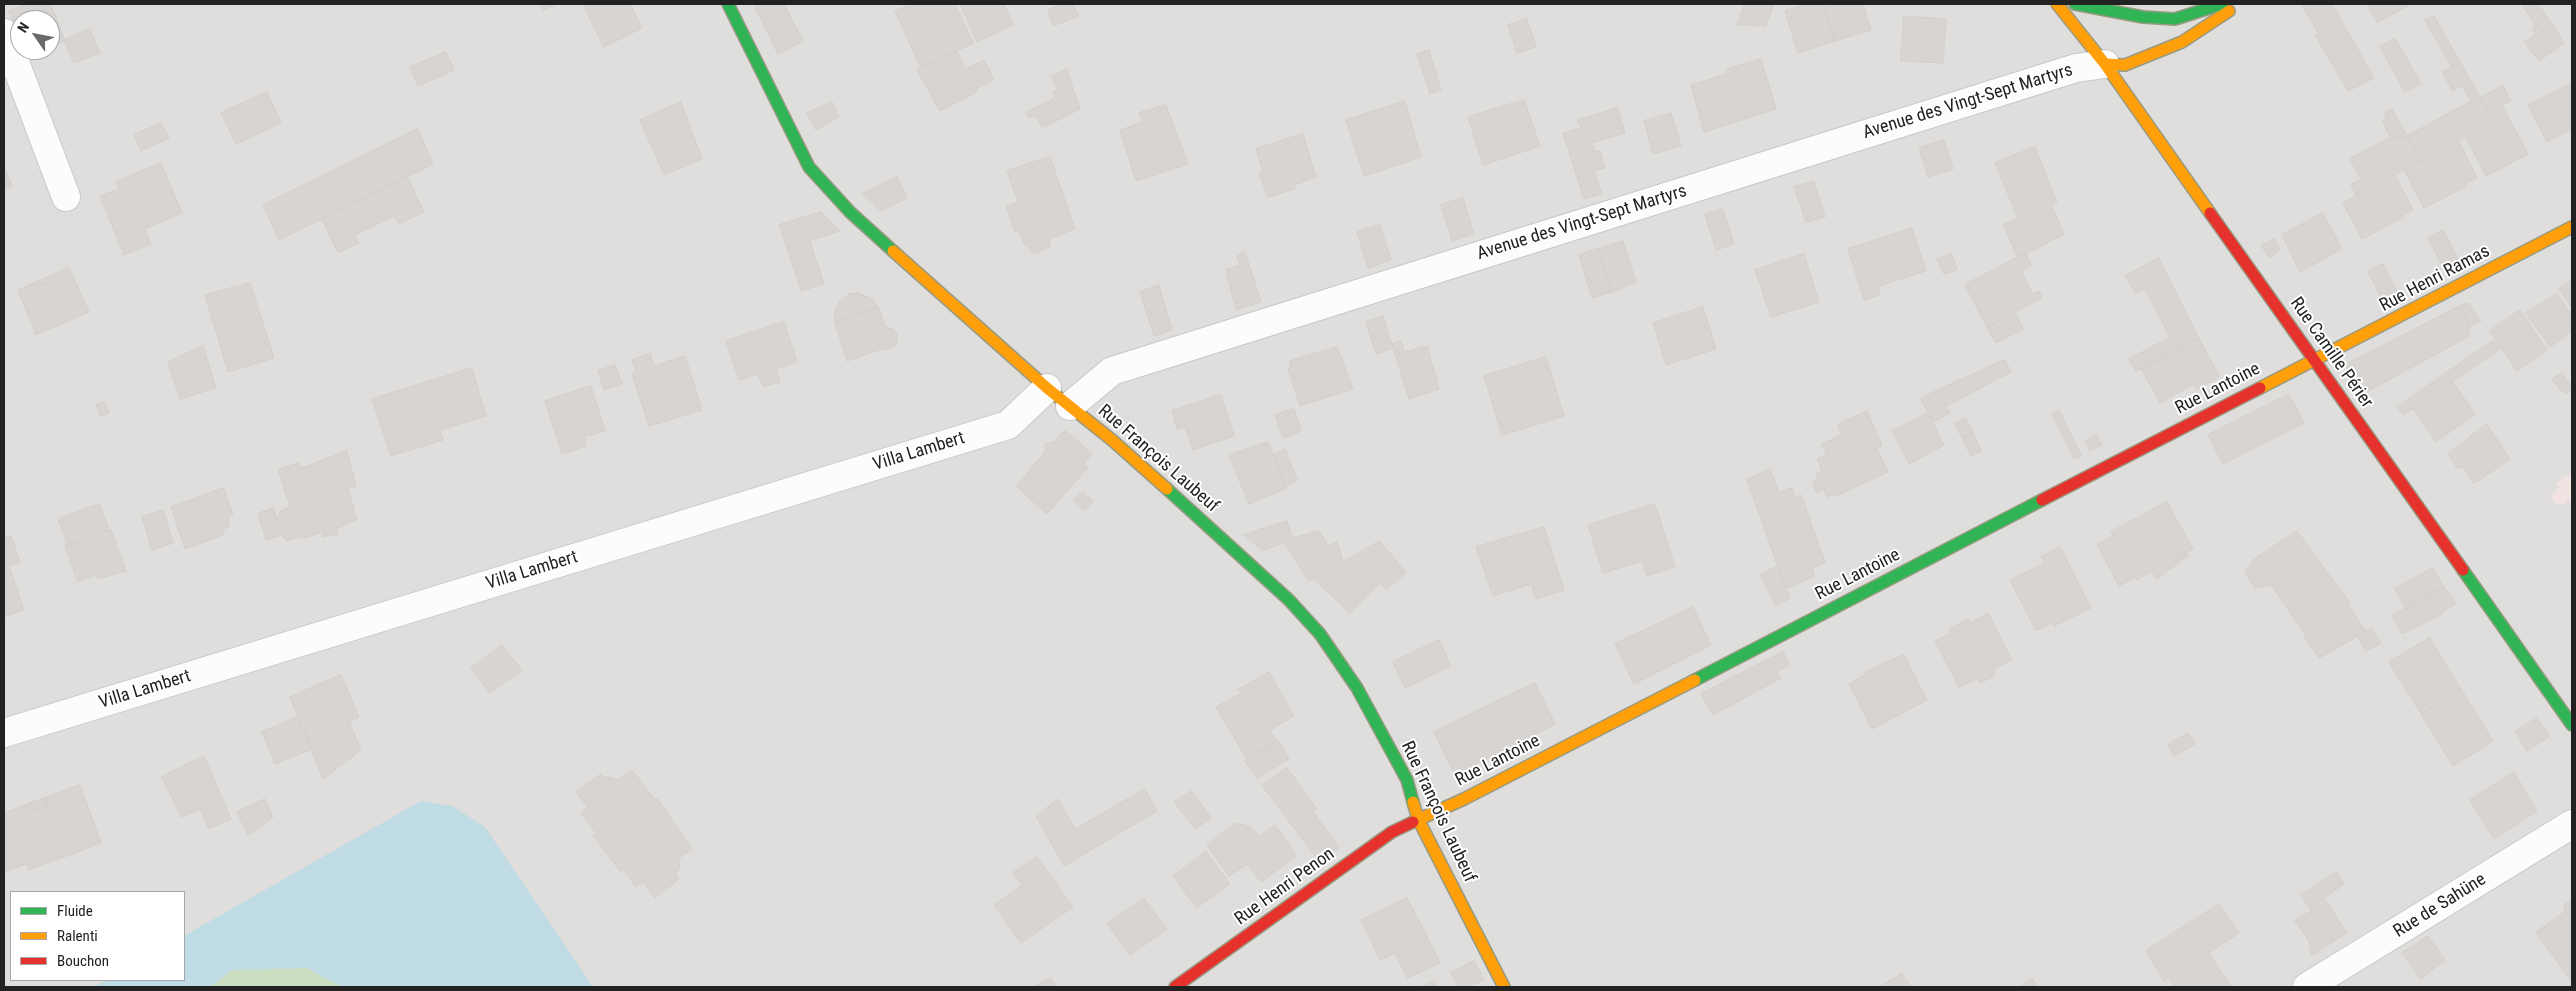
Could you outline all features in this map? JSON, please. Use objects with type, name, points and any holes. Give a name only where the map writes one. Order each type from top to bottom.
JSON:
[{"type":"street","name":"Rue François Laubeuf","points":[[728,4],[809,167],[850,212],[1048,388],[1112,440],[1235,550],[1289,600],[1320,634],[1357,688],[1407,780],[1418,818],[1504,987]]},
{"type":"street","name":"Rue Camille Périer","points":[[2057,4],[2105,64],[2572,725]]},
{"type":"street","points":[[2074,4],[2144,17],[2175,19],[2222,4]]},
{"type":"street","points":[[2105,64],[2125,65],[2182,42],[2241,4]]},
{"type":"street","points":[[4,33],[66,197]]},
{"type":"street","name":"Avenue des Vingt-Sept Martyrs","points":[[1070,406],[1112,371],[2076,68],[2105,64]]},
{"type":"street","name":"Rue Henri Ramas","points":[[2314,361],[2572,227]]},
{"type":"street","name":"Rue Lantoine","points":[[1418,818],[1473,794],[2314,361]]},
{"type":"street","name":"Villa Lambert","points":[[4,733],[1008,425],[1048,388]]},
{"type":"street","name":"Rue Henri Penon","points":[[1176,987],[1392,832],[1418,818]]},
{"type":"street","name":"Rue de Sahüne","points":[[2307,987],[2572,824]]},
{"type":"shaded area","points":[[4,4],[2572,4],[2572,987],[4,987]]},
{"type":"shaded area","points":[[2572,472],[2572,501],[2570,503],[2568,500],[2564,504],[2557,504],[2550,496],[2559,487],[2556,483]]},
{"type":"green space","points":[[307,968],[342,987],[210,987],[232,970]]},
{"type":"water","points":[[421,801],[452,806],[485,827],[593,987],[342,987],[307,968],[232,970],[210,987],[94,987],[105,981],[185,981],[185,935]]},
{"type":"building","points":[[27,4],[51,4],[53,10],[12,10]]},
{"type":"building","points":[[541,4],[554,4],[555,5],[544,10]]},
{"type":"building","points":[[583,4],[630,4],[642,28],[604,47]]},
{"type":"building","points":[[762,4],[784,4],[803,41],[778,54],[755,7]]},
{"type":"building","points":[[913,4],[955,4],[973,43],[921,68],[895,11]]},
{"type":"building","points":[[1004,4],[1013,25],[977,42],[961,5]]},
{"type":"building","points":[[1063,4],[1073,4],[1078,16],[1053,26],[1048,10]]},
{"type":"building","points":[[1745,4],[1774,4],[1766,26],[1737,25]]},
{"type":"building","points":[[1808,4],[1824,4],[1835,41],[1798,53],[1785,11]]},
{"type":"building","points":[[1824,4],[1863,4],[1871,30],[1835,41]]},
{"type":"building","points":[[2301,4],[2332,4],[2374,78],[2348,91],[2315,35],[2318,33]]},
{"type":"building","points":[[2367,4],[2411,4],[2378,22]]},
{"type":"building","points":[[2526,4],[2538,4],[2547,17],[2536,26],[2523,6]]},
{"type":"building","points":[[1904,16],[1946,19],[1943,63],[1901,61]]},
{"type":"building","points":[[2434,16],[2460,62],[2451,66],[2425,20]]},
{"type":"building","points":[[2547,17],[2552,24],[2536,34],[2532,29]]},
{"type":"building","points":[[1527,19],[1536,47],[1517,53],[1508,25]]},
{"type":"building","points":[[2552,24],[2564,43],[2539,61],[2524,42]]},
{"type":"building","points":[[60,28],[65,41],[60,43]]},
{"type":"building","points":[[90,29],[100,53],[74,63],[64,40]]},
{"type":"building","points":[[2395,38],[2421,84],[2405,92],[2380,47]]},
{"type":"building","points":[[1429,50],[1441,90],[1430,94],[1417,54]]},
{"type":"building","points":[[957,51],[965,69],[984,60],[994,79],[976,89],[977,92],[940,111],[917,70]]},
{"type":"building","points":[[446,52],[454,70],[418,86],[410,67]]},
{"type":"building","points":[[1761,59],[1776,109],[1704,132],[1691,85],[1727,74],[1726,70]]},
{"type":"building","points":[[2460,62],[2494,122],[2421,161],[2407,136],[2471,101],[2462,85],[2453,91],[2442,72]]},
{"type":"building","points":[[1067,69],[1073,89],[1055,98],[1053,92],[1057,89],[1052,76]]},
{"type":"building","points":[[2570,84],[2572,89],[2572,129],[2547,142],[2528,105]]},
{"type":"building","points":[[2503,86],[2511,101],[2502,105],[2528,154],[2486,176],[2466,137],[2494,122],[2480,98]]},
{"type":"building","points":[[1073,89],[1080,109],[1042,128],[1036,115],[1029,118],[1026,113]]},
{"type":"building","points":[[267,92],[281,123],[236,144],[221,113]]},
{"type":"building","points":[[1524,100],[1540,146],[1483,165],[1468,117]]},
{"type":"building","points":[[1405,101],[1421,157],[1364,176],[1346,120]]},
{"type":"building","points":[[681,102],[702,159],[664,175],[640,120]]},
{"type":"building","points":[[832,102],[839,117],[816,130],[807,113]]},
{"type":"building","points":[[1166,105],[1188,164],[1136,181],[1120,130],[1143,122],[1139,113]]},
{"type":"building","points":[[1618,108],[1625,133],[1592,143],[1595,152],[1600,151],[1605,168],[1594,171],[1602,194],[1584,199],[1563,133],[1581,128],[1578,120]]},
{"type":"building","points":[[2392,109],[2407,136],[2399,140],[2396,135],[2391,138],[2382,121],[2387,119],[2384,113]]},
{"type":"building","points":[[1671,113],[1681,146],[1653,154],[1644,121]]},
{"type":"building","points":[[161,123],[169,138],[141,151],[134,135]]},
{"type":"building","points":[[418,129],[433,164],[279,240],[263,205]]},
{"type":"building","points":[[1303,134],[1316,177],[1294,185],[1295,189],[1268,197],[1259,173],[1263,172],[1256,149]]},
{"type":"building","points":[[2396,135],[2399,140],[2407,136],[2421,161],[2356,195],[2351,184],[2361,179],[2350,159]]},
{"type":"building","points":[[1944,140],[1953,169],[1928,177],[1919,148]]},
{"type":"building","points":[[2459,142],[2477,178],[2466,183],[2467,186],[2424,208],[2404,170]]},
{"type":"building","points":[[2035,147],[2057,202],[2051,204],[2064,234],[2018,258],[2003,224],[2018,218],[1995,163]]},
{"type":"building","points":[[1050,157],[1075,229],[1051,238],[1049,247],[1034,254],[1024,244],[1019,230],[1015,232],[1006,206],[1018,202],[1007,171]]},
{"type":"building","points":[[161,163],[182,213],[145,229],[151,244],[124,255],[100,196],[119,189],[116,182]]},
{"type":"building","points":[[4,166],[12,186],[4,189]]},
{"type":"building","points":[[2395,175],[2413,210],[2403,215],[2404,217],[2362,239],[2343,203]]},
{"type":"building","points":[[407,177],[424,212],[399,224],[394,216],[354,235],[359,243],[338,253],[322,219]]},
{"type":"building","points":[[897,177],[907,198],[881,211],[862,194]]},
{"type":"building","points":[[1814,181],[1825,217],[1806,222],[1794,187]]},
{"type":"building","points":[[1463,198],[1474,234],[1452,241],[1441,205]]},
{"type":"building","points":[[1723,209],[1734,244],[1716,250],[1705,215]]},
{"type":"building","points":[[821,212],[840,231],[787,248],[779,225]]},
{"type":"building","points":[[2323,213],[2342,249],[2300,272],[2282,235]]},
{"type":"building","points":[[1380,225],[1391,260],[1368,268],[1357,232]]},
{"type":"building","points":[[1912,228],[1926,271],[1878,286],[1880,295],[1864,300],[1848,249]]},
{"type":"building","points":[[2443,230],[2460,262],[2444,269],[2428,238]]},
{"type":"building","points":[[2275,239],[2280,249],[2270,258],[2261,246]]},
{"type":"building","points":[[810,241],[824,284],[801,291],[787,248]]},
{"type":"building","points":[[1623,241],[1636,282],[1612,292],[1598,249]]},
{"type":"building","points":[[1598,249],[1612,292],[1592,298],[1579,255]]},
{"type":"building","points":[[1245,252],[1261,302],[1236,310],[1226,270],[1240,265],[1237,256]]},
{"type":"building","points":[[2026,253],[2031,265],[2021,270],[2033,294],[2039,291],[2042,298],[1987,327],[1965,285]]},
{"type":"building","points":[[1804,254],[1819,302],[1771,317],[1755,270]]},
{"type":"building","points":[[1952,254],[1957,270],[1944,274],[1937,259]]},
{"type":"building","points":[[2159,258],[2199,338],[2136,371],[2129,359],[2170,337],[2145,289],[2135,294],[2126,276]]},
{"type":"building","points":[[2383,264],[2398,293],[2383,301],[2368,272]]},
{"type":"building","points":[[69,268],[89,312],[36,335],[18,290],[34,283],[36,287],[49,282],[48,277]]},
{"type":"building","points":[[48,277],[49,282],[36,287],[34,283]]},
{"type":"building","points":[[2572,280],[2572,308],[2559,289]]},
{"type":"building","points":[[250,283],[274,358],[228,372],[205,295]]},
{"type":"building","points":[[1159,285],[1172,330],[1154,336],[1140,292]]},
{"type":"building","points":[[859,293],[872,299],[879,308],[835,323],[834,314],[839,302],[849,294]]},
{"type":"building","points":[[2557,294],[2572,316],[2572,331],[2550,347],[2526,313]]},
{"type":"building","points":[[2468,303],[2481,321],[2470,326],[2460,306]]},
{"type":"building","points":[[2460,306],[2470,326],[2468,337],[2364,393],[2345,365]]},
{"type":"building","points":[[1703,307],[1716,349],[1666,365],[1653,323]]},
{"type":"building","points":[[879,308],[885,327],[893,329],[897,333],[896,345],[887,350],[882,349],[847,361],[835,323]]},
{"type":"building","points":[[2520,310],[2547,350],[2517,371],[2490,331]]},
{"type":"building","points":[[2015,313],[2023,329],[1996,343],[1987,327]]},
{"type":"building","points":[[1383,316],[1393,348],[1376,354],[1366,322]]},
{"type":"building","points":[[784,322],[797,362],[776,369],[780,382],[763,387],[758,374],[739,380],[726,341]]},
{"type":"building","points":[[2199,338],[2219,377],[2197,389],[2194,384],[2160,403],[2141,368]]},
{"type":"building","points":[[2494,340],[2500,349],[2403,415],[2397,407]]},
{"type":"building","points":[[1401,341],[1404,352],[1427,346],[1439,389],[1409,399],[1392,344]]},
{"type":"building","points":[[203,346],[216,388],[180,399],[168,362]]},
{"type":"building","points":[[1337,347],[1353,389],[1300,406],[1288,368],[1291,367],[1290,361]]},
{"type":"building","points":[[650,354],[654,366],[685,356],[702,410],[649,426],[632,374],[636,372],[632,360]]},
{"type":"building","points":[[1546,357],[1564,416],[1502,435],[1484,376]]},
{"type":"building","points":[[2005,360],[2011,372],[1946,406],[1938,390]]},
{"type":"building","points":[[615,365],[622,384],[604,390],[598,371]]},
{"type":"building","points":[[472,368],[486,416],[440,430],[443,440],[391,456],[372,399]]},
{"type":"building","points":[[2562,373],[2572,387],[2566,394],[2560,390],[2552,379]]},
{"type":"building","points":[[2453,382],[2475,414],[2436,442],[2413,408]]},
{"type":"building","points":[[591,386],[605,431],[584,437],[586,446],[562,454],[545,401]]},
{"type":"building","points":[[1938,390],[1950,413],[1933,422],[1921,399]]},
{"type":"building","points":[[2289,394],[2304,423],[2223,464],[2208,435]]},
{"type":"building","points":[[1221,395],[1234,436],[1193,450],[1185,427],[1177,429],[1172,411]]},
{"type":"building","points":[[105,402],[109,413],[100,416],[96,405]]},
{"type":"building","points":[[1294,409],[1301,429],[1299,432],[1283,438],[1275,415]]},
{"type":"building","points":[[2059,410],[2082,456],[2074,459],[2052,414]]},
{"type":"building","points":[[1867,411],[1882,446],[1877,449],[1888,472],[1836,496],[1834,494],[1827,497],[1824,489],[1817,493],[1812,482],[1818,479],[1816,474],[1822,471],[1817,459],[1827,455],[1822,444],[1841,435],[1838,425]]},
{"type":"building","points":[[1928,413],[1944,445],[1909,464],[1892,431]]},
{"type":"building","points":[[1966,418],[1973,433],[1962,438],[1955,424]]},
{"type":"building","points":[[2487,424],[2510,459],[2474,484],[2462,466],[2458,469],[2448,454]]},
{"type":"building","points":[[1065,430],[1092,454],[1084,464],[1088,467],[1047,514],[1016,486],[1045,452],[1045,444],[1054,442]]},
{"type":"building","points":[[1973,433],[1981,451],[1971,456],[1962,438]]},
{"type":"building","points":[[2097,435],[2102,445],[2090,451],[2085,442]]},
{"type":"building","points":[[1268,442],[1287,488],[1249,504],[1229,455]]},
{"type":"building","points":[[1285,449],[1297,480],[1286,486],[1273,455]]},
{"type":"building","points":[[347,451],[356,486],[348,488],[357,520],[337,528],[338,534],[323,537],[322,532],[301,539],[301,536],[287,541],[281,535],[266,540],[258,513],[273,508],[277,519],[281,511],[290,507],[278,469],[299,463],[301,468]]},
{"type":"building","points":[[1770,469],[1779,492],[1792,488],[1795,498],[1801,495],[1825,562],[1812,569],[1815,576],[1786,589],[1747,480]]},
{"type":"building","points":[[224,488],[233,515],[228,516],[229,526],[223,530],[223,535],[185,549],[171,507]]},
{"type":"building","points":[[1082,492],[1093,501],[1085,510],[1074,501]]},
{"type":"building","points":[[2167,502],[2193,549],[2175,558],[2178,563],[2157,579],[2152,571],[2137,580],[2135,577],[2119,586],[2097,544],[2113,536],[2111,532]]},
{"type":"building","points":[[100,504],[109,530],[68,545],[58,519]]},
{"type":"building","points":[[1655,504],[1675,567],[1647,576],[1642,561],[1603,573],[1588,525]]},
{"type":"building","points":[[163,510],[173,543],[152,550],[142,517]]},
{"type":"building","points":[[1287,521],[1292,538],[1319,531],[1328,546],[1337,541],[1343,562],[1309,581],[1284,543],[1262,550],[1244,535]]},
{"type":"building","points":[[1544,527],[1564,590],[1536,599],[1531,584],[1493,596],[1476,547]]},
{"type":"building","points":[[111,530],[126,571],[98,579],[96,575],[78,582],[65,546]]},
{"type":"building","points":[[2297,531],[2350,603],[2348,605],[2366,632],[2319,658],[2271,585],[2255,588],[2245,573],[2253,560]]},
{"type":"building","points":[[11,536],[20,562],[9,566],[24,610],[4,617],[4,538]]},
{"type":"building","points":[[1380,541],[1406,573],[1386,590],[1381,583],[1350,613],[1314,579]]},
{"type":"building","points":[[2060,547],[2091,608],[2054,626],[2052,623],[2036,631],[2010,580],[2045,563],[2041,557]]},
{"type":"building","points":[[2186,552],[2188,556],[2178,563],[2175,558]]},
{"type":"building","points":[[1778,566],[1790,598],[1776,606],[1760,575]]},
{"type":"building","points":[[2432,568],[2444,587],[2405,609],[2395,589]]},
{"type":"building","points":[[2444,587],[2456,604],[2442,612],[2443,614],[2402,634],[2392,616]]},
{"type":"building","points":[[1693,607],[1711,645],[1634,684],[1615,644]]},
{"type":"building","points":[[1988,613],[2012,660],[1994,669],[1994,676],[1980,683],[1976,679],[1959,687],[1935,641],[1951,633],[1949,629],[1968,619],[1970,623]]},
{"type":"building","points":[[2371,628],[2381,643],[2366,651],[2357,636]]},
{"type":"building","points":[[2430,638],[2461,689],[2421,714],[2389,662]]},
{"type":"building","points":[[1439,640],[1451,666],[1405,688],[1393,662]]},
{"type":"building","points":[[502,645],[522,670],[490,693],[471,668]]},
{"type":"building","points":[[1783,652],[1790,665],[1777,671],[1781,678],[1713,715],[1701,694]]},
{"type":"building","points":[[1904,655],[1927,700],[1872,729],[1849,684],[1865,675],[1865,672]]},
{"type":"building","points":[[1269,672],[1294,716],[1270,730],[1277,742],[1247,759],[1216,707],[1241,693],[1238,690]]},
{"type":"building","points":[[341,675],[359,717],[349,721],[361,750],[323,779],[290,697]]},
{"type":"building","points":[[1535,683],[1555,724],[1455,775],[1434,732]]},
{"type":"building","points":[[2461,689],[2493,741],[2453,766],[2421,714]]},
{"type":"building","points":[[298,717],[312,749],[275,764],[262,732]]},
{"type":"building","points":[[2537,718],[2550,736],[2527,751],[2515,732]]},
{"type":"building","points":[[2188,733],[2195,744],[2174,756],[2168,745]]},
{"type":"building","points":[[1278,741],[1289,759],[1257,778],[1244,761]]},
{"type":"building","points":[[204,756],[231,819],[209,829],[200,809],[181,817],[162,777]]},
{"type":"building","points":[[1287,768],[1317,809],[1313,812],[1339,848],[1320,863],[1262,785]]},
{"type":"building","points":[[632,770],[655,800],[657,798],[692,849],[679,858],[680,867],[676,874],[679,879],[655,898],[643,882],[636,887],[623,869],[620,871],[593,835],[596,833],[581,813],[588,808],[576,792],[601,774],[604,778],[610,777],[618,780]]},
{"type":"building","points":[[2514,772],[2537,811],[2494,839],[2470,800]]},
{"type":"building","points":[[80,785],[101,843],[29,870],[26,864],[4,872],[4,813],[26,805],[29,812],[47,806],[45,798]]},
{"type":"building","points":[[1145,789],[1157,811],[1064,866],[1036,816],[1058,799],[1075,829]]},
{"type":"building","points":[[1192,791],[1211,818],[1195,829],[1174,802]]},
{"type":"building","points":[[45,798],[47,806],[29,812],[26,805]]},
{"type":"building","points":[[265,799],[273,817],[248,835],[237,812]]},
{"type":"building","points":[[1236,823],[1251,827],[1259,836],[1275,825],[1297,856],[1261,882],[1247,864],[1229,876],[1207,845]]},
{"type":"building","points":[[1206,852],[1230,884],[1196,908],[1173,876]]},
{"type":"building","points":[[1037,857],[1073,907],[1021,943],[994,905],[1022,885],[1013,873]]},
{"type":"building","points":[[2336,872],[2344,884],[2324,898],[2347,933],[2333,942],[2301,895]]},
{"type":"building","points":[[1144,898],[1167,929],[1130,955],[1107,924]]},
{"type":"building","points":[[1407,898],[1427,937],[1380,960],[1361,920]]},
{"type":"building","points":[[2572,899],[2572,983],[2536,932],[2566,911],[2563,908],[2565,904]]},
{"type":"building","points":[[2219,904],[2239,933],[2209,953],[2231,987],[2175,987],[2169,978],[2164,981],[2146,951]]},
{"type":"building","points":[[2311,911],[2333,942],[2311,956],[2309,941],[2295,921]]},
{"type":"building","points":[[2428,936],[2445,960],[2421,979],[2402,953]]},
{"type":"building","points":[[1427,937],[1440,963],[1407,978],[1395,953]]},
{"type":"building","points":[[1474,961],[1484,980],[1467,987],[1458,987],[1451,973]]},
{"type":"building","points":[[1902,974],[1911,987],[1880,987]]},
{"type":"building","points":[[1051,978],[1056,987],[1033,987]]},
{"type":"building","points":[[2033,979],[2038,987],[2020,987]]},
{"type":"building","points":[[1434,981],[1437,987],[1421,987]]},
{"type":"traffic: fast","points":[[728,4],[809,167],[850,212],[893,251]]},
{"type":"traffic: fast","points":[[2075,4],[2143,17],[2175,19],[2222,4]]},
{"type":"traffic: fast","points":[[1167,489],[1289,600],[1320,634],[1357,688],[1407,780],[1413,802]]},
{"type":"traffic: fast","points":[[1695,680],[2042,500]]},
{"type":"traffic: fast","points":[[2463,570],[2572,725]]},
{"type":"traffic: slow","points":[[2057,4],[2105,64],[2210,213]]},
{"type":"traffic: slow","points":[[2105,64],[2125,65],[2182,42],[2229,11]]},
{"type":"traffic: slow","points":[[2260,388],[2572,227]]},
{"type":"traffic: slow","points":[[893,251],[1047,388],[1112,440],[1167,489]]},
{"type":"traffic: slow","points":[[1413,822],[1464,799],[1695,680]]},
{"type":"traffic: slow","points":[[1413,802],[1418,819],[1504,987]]},
{"type":"traffic: jam","points":[[2210,213],[2463,570]]},
{"type":"traffic: jam","points":[[2042,500],[2260,388]]},
{"type":"traffic: jam","points":[[1175,987],[1392,832],[1413,822]]}]
